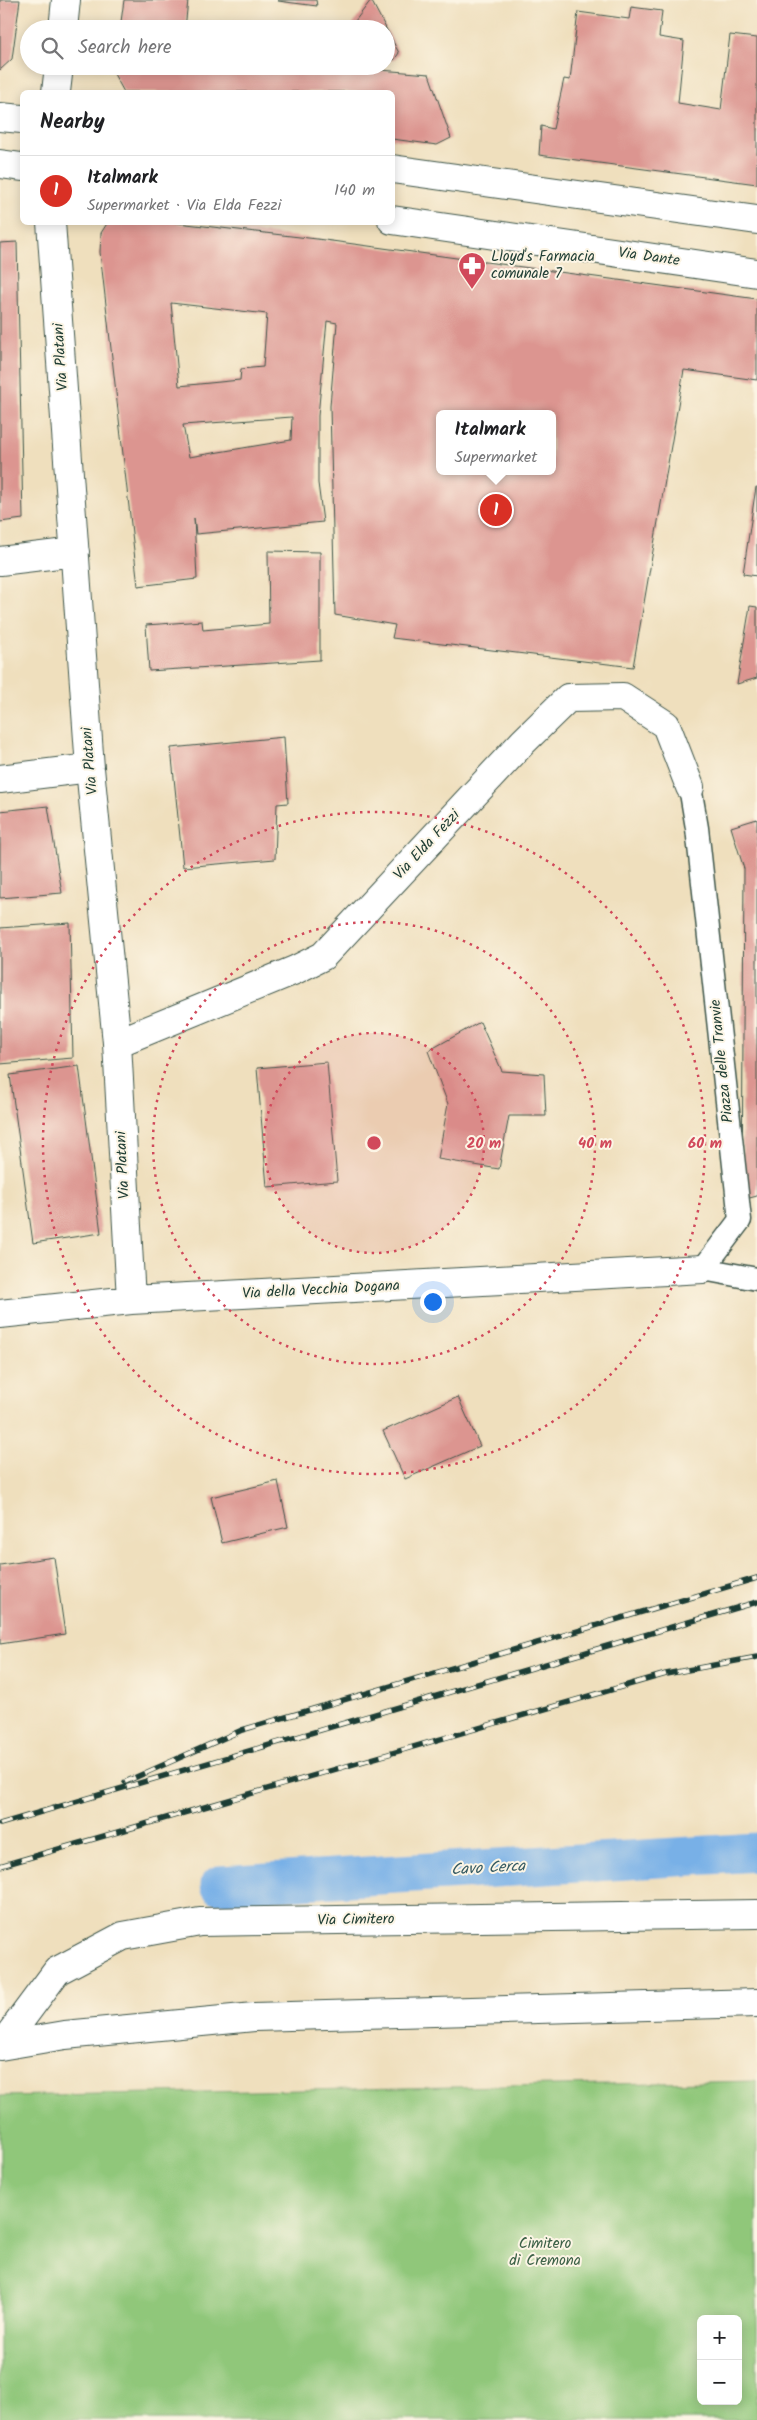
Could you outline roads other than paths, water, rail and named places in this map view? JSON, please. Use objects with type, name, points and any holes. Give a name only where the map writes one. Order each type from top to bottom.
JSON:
[{"type":"street","points":[[64,20],[66,0]]},
{"type":"street","points":[[56,90],[58,75]]},
{"type":"street","points":[[0,117],[20,119]]},
{"type":"street","points":[[0,164],[20,167]]},
{"type":"street","points":[[395,169],[757,220]]},
{"type":"street","name":"Via Dante","points":[[395,220],[757,273]]},
{"type":"street","name":"Via Platani","points":[[51,225],[90,768],[117,1043],[131,1300]]},
{"type":"street","points":[[0,561],[75,552]]},
{"type":"street","name":"Via Elda Fezzi","points":[[117,1043],[295,970],[323,956],[523,742],[568,698],[622,697],[666,725],[690,787]]},
{"type":"street","points":[[0,779],[90,768]]},
{"type":"street","name":"Via della Vecchia Dogana","points":[[0,1314],[131,1300],[704,1269]]},
{"type":"street","name":"Via Cimitero","points":[[1,2045],[56,1972],[123,1936],[200,1922],[757,1914]]},
{"type":"street","name":"Via Cimitero","points":[[1,2045],[65,2035],[254,2017],[757,2003]]},
{"type":"lane","name":"Piazza delle Tranvie","points":[[690,787],[698,837],[740,1220],[704,1269]]},
{"type":"lane","points":[[704,1269],[757,1279]]},
{"type":"waterway","name":"Cavo Cerca","points":[[220,1885],[757,1852]]},
{"type":"railway","points":[[125,1782],[242,1730],[757,1578]]},
{"type":"railway","points":[[0,1824],[757,1602]]},
{"type":"railway","points":[[0,1866],[666,1674],[757,1657]]},
{"type":"place","name":"Lloyd's Farmacia comunale 7","points":[[472,290]]},
{"type":"place","name":"Italmark","points":[[496,510]]},
{"type":"park label","name":"Cimitero di Cremona","points":[[545,2252]]}]
